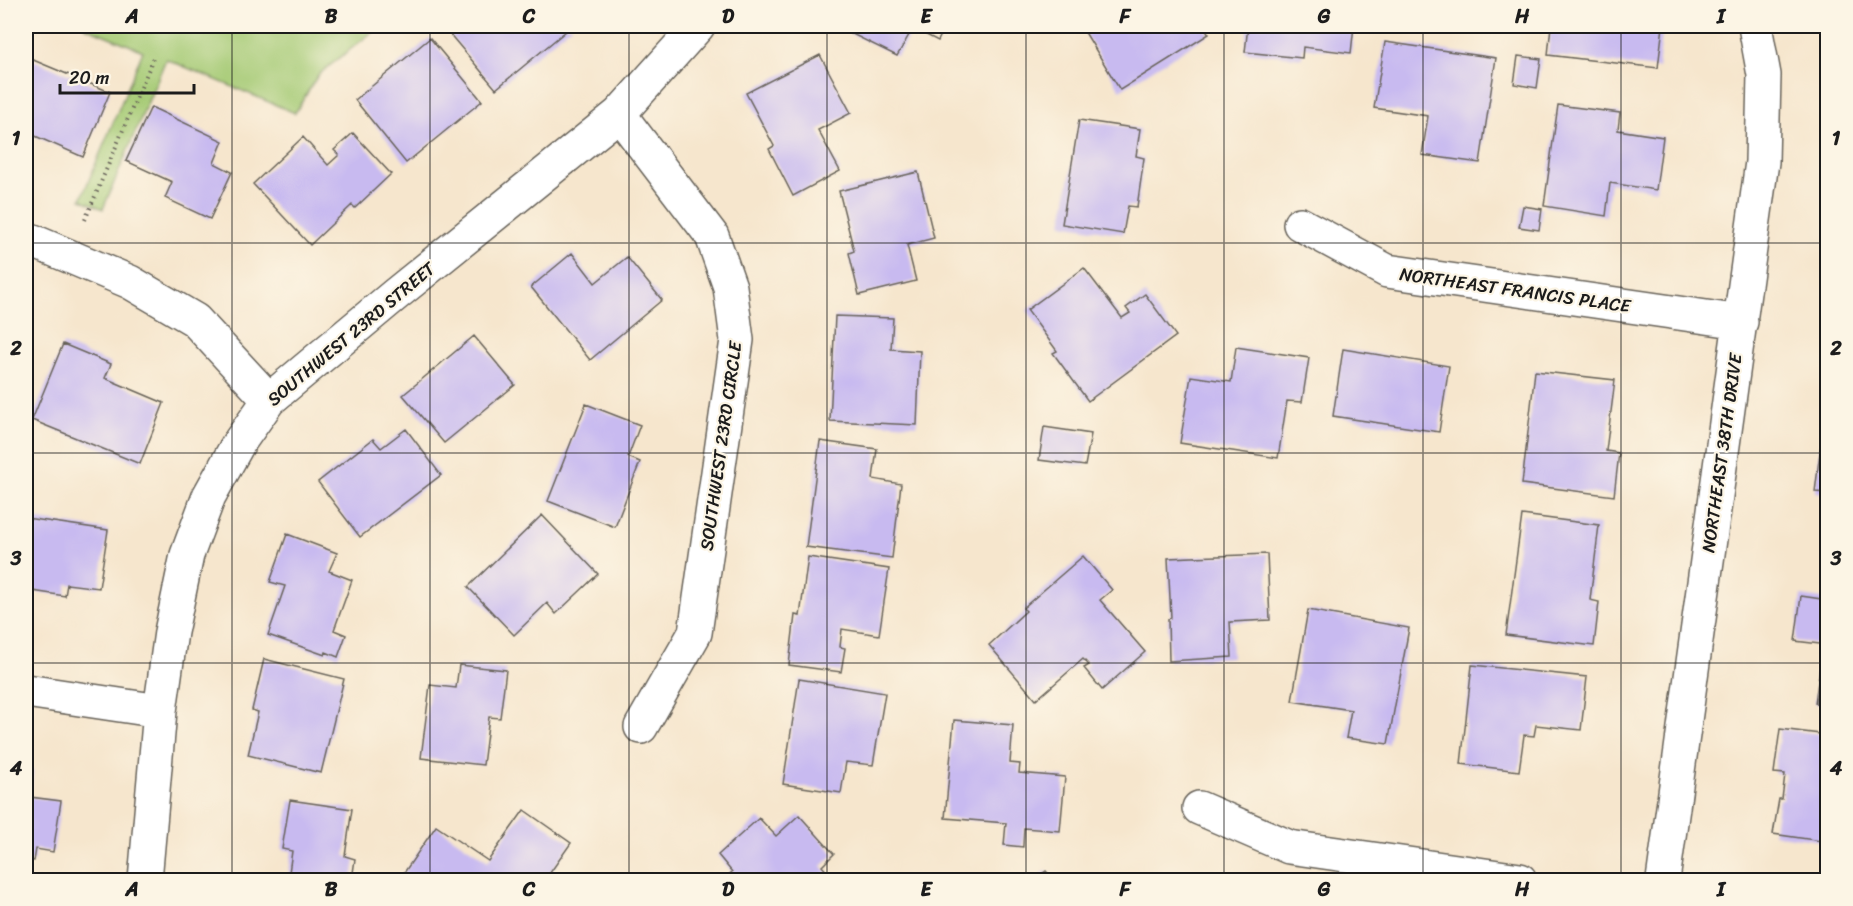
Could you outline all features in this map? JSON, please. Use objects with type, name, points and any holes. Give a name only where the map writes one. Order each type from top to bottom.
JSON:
[{"type":"street","name":"SOUTHWEST 23RD STREET","points":[[145,880],[160,711],[171,632],[187,555],[209,496],[238,444],[269,400],[619,114],[698,26]]},
{"type":"street","name":"NORTHEAST 38TH DRIVE","points":[[1663,880],[1762,162],[1764,75],[1755,26]]},
{"type":"street","name":"SOUTHWEST 23RD CIRCLE","points":[[619,114],[712,236],[730,287],[737,340],[695,633],[641,727]]},
{"type":"street","name":"NORTHEAST FRANCIS PLACE","points":[[1300,224],[1387,271],[1741,322]]},
{"type":"street","points":[[26,238],[130,282],[195,320],[269,400]]},
{"type":"street","points":[[26,691],[160,711]]},
{"type":"street","points":[[1198,808],[1288,847],[1520,880]]},
{"type":"path","points":[[68,256],[153,59]]},
{"type":"green space","points":[[83,26],[380,26],[318,75],[295,113],[166,59],[103,209],[81,199],[143,51]]},
{"type":"building","points":[[443,26],[572,26],[496,89]]},
{"type":"building","points":[[849,26],[945,26],[938,41],[913,28],[897,56],[846,31]]},
{"type":"building","points":[[1088,26],[1204,26],[1209,34],[1120,90],[1083,29]]},
{"type":"building","points":[[1248,26],[1354,26],[1351,53],[1303,47],[1302,58],[1245,52]]},
{"type":"building","points":[[1551,26],[1663,26],[1658,68],[1548,55]]},
{"type":"building","points":[[430,38],[482,101],[406,163],[355,100]]},
{"type":"building","points":[[1385,42],[1496,58],[1480,163],[1422,155],[1428,116],[1374,108]]},
{"type":"building","points":[[820,55],[851,113],[818,130],[840,171],[793,196],[769,149],[774,146],[746,93]]},
{"type":"building","points":[[1518,56],[1541,59],[1537,88],[1514,84]]},
{"type":"building","points":[[26,57],[110,92],[83,157],[26,132],[28,119],[26,118]]},
{"type":"building","points":[[1558,105],[1620,113],[1618,130],[1663,137],[1656,190],[1610,183],[1606,216],[1544,206]]},
{"type":"building","points":[[151,107],[223,141],[214,163],[232,172],[210,219],[165,198],[172,182],[126,161]]},
{"type":"building","points":[[1079,120],[1140,129],[1136,156],[1144,158],[1137,207],[1128,206],[1123,234],[1062,224]]},
{"type":"building","points":[[353,133],[391,174],[355,208],[352,205],[310,245],[253,184],[303,137],[328,165],[339,155],[334,150]]},
{"type":"building","points":[[918,172],[934,238],[907,245],[916,281],[859,295],[849,253],[854,251],[839,191]]},
{"type":"building","points":[[1523,206],[1542,209],[1539,230],[1519,227]]},
{"type":"building","points":[[572,253],[595,283],[627,257],[662,300],[590,360],[531,287]]},
{"type":"building","points":[[1084,268],[1122,318],[1130,313],[1126,308],[1145,294],[1176,336],[1088,401],[1053,353],[1057,351],[1027,310]]},
{"type":"building","points":[[835,316],[893,318],[891,349],[920,351],[917,425],[830,421]]},
{"type":"building","points":[[474,336],[515,385],[444,443],[403,395]]},
{"type":"building","points":[[63,344],[111,364],[105,378],[164,403],[140,464],[32,420]]},
{"type":"building","points":[[1236,347],[1309,358],[1302,402],[1287,401],[1278,458],[1180,443],[1191,376],[1231,382]]},
{"type":"building","points":[[1343,349],[1449,366],[1439,432],[1333,416]]},
{"type":"building","points":[[1535,371],[1615,380],[1606,451],[1619,453],[1614,496],[1522,484]]},
{"type":"building","points":[[586,404],[640,425],[628,457],[640,462],[615,527],[548,501]]},
{"type":"building","points":[[1044,427],[1091,434],[1085,466],[1039,460]]},
{"type":"building","points":[[406,429],[441,475],[360,537],[318,482],[373,439],[381,448]]},
{"type":"building","points":[[1822,436],[1828,436],[1828,493],[1815,492]]},
{"type":"building","points":[[820,441],[877,449],[873,479],[901,484],[892,558],[806,547]]},
{"type":"building","points":[[542,515],[598,574],[556,614],[547,603],[514,635],[468,587]]},
{"type":"building","points":[[1522,515],[1599,525],[1590,600],[1599,602],[1594,646],[1506,635]]},
{"type":"building","points":[[26,518],[108,530],[99,588],[67,584],[65,596],[26,590]]},
{"type":"building","points":[[287,534],[337,553],[329,571],[352,580],[334,630],[346,635],[338,657],[326,652],[325,655],[268,635],[285,586],[270,582]]},
{"type":"building","points":[[1267,554],[1270,620],[1230,622],[1232,657],[1169,661],[1168,619],[1171,618],[1168,558]]},
{"type":"building","points":[[1083,556],[1112,590],[1100,600],[1145,652],[1102,690],[1084,668],[1089,665],[1083,659],[1036,700],[989,645],[1026,611],[1023,608]]},
{"type":"building","points":[[808,557],[889,569],[879,635],[842,629],[840,647],[845,648],[841,672],[789,665],[795,615],[800,616]]},
{"type":"building","points":[[1801,596],[1828,600],[1828,645],[1795,641]]},
{"type":"building","points":[[1308,610],[1409,628],[1388,744],[1346,738],[1351,710],[1292,701]]},
{"type":"building","points":[[264,659],[344,679],[321,773],[248,755],[258,712],[252,710]]},
{"type":"building","points":[[1821,659],[1828,660],[1828,705],[1815,703]]},
{"type":"building","points":[[459,665],[506,670],[500,718],[489,717],[483,765],[421,758],[430,685],[456,688]]},
{"type":"building","points":[[1472,665],[1587,677],[1581,730],[1536,725],[1534,736],[1524,735],[1519,771],[1461,764]]},
{"type":"building","points":[[799,679],[885,693],[873,765],[846,762],[841,793],[783,784]]},
{"type":"building","points":[[954,720],[1013,725],[1010,763],[1020,764],[1019,773],[1065,777],[1060,831],[1024,828],[1023,847],[1004,845],[1006,823],[945,818]]},
{"type":"building","points":[[1780,729],[1828,735],[1828,842],[1773,834],[1779,799],[1782,799],[1785,774],[1774,773]]},
{"type":"building","points":[[26,770],[33,771],[30,797],[61,801],[53,852],[36,849],[34,861],[26,860]]},
{"type":"building","points":[[290,800],[352,809],[345,856],[355,859],[352,880],[288,880],[292,851],[282,849]]},
{"type":"building","points":[[524,810],[571,843],[545,880],[399,880],[436,826],[488,861]]},
{"type":"building","points":[[799,815],[834,854],[822,866],[828,873],[820,880],[723,880],[732,872],[718,855],[759,818],[776,836]]},
{"type":"building","points":[[1046,871],[1054,880],[1033,880]]}]
